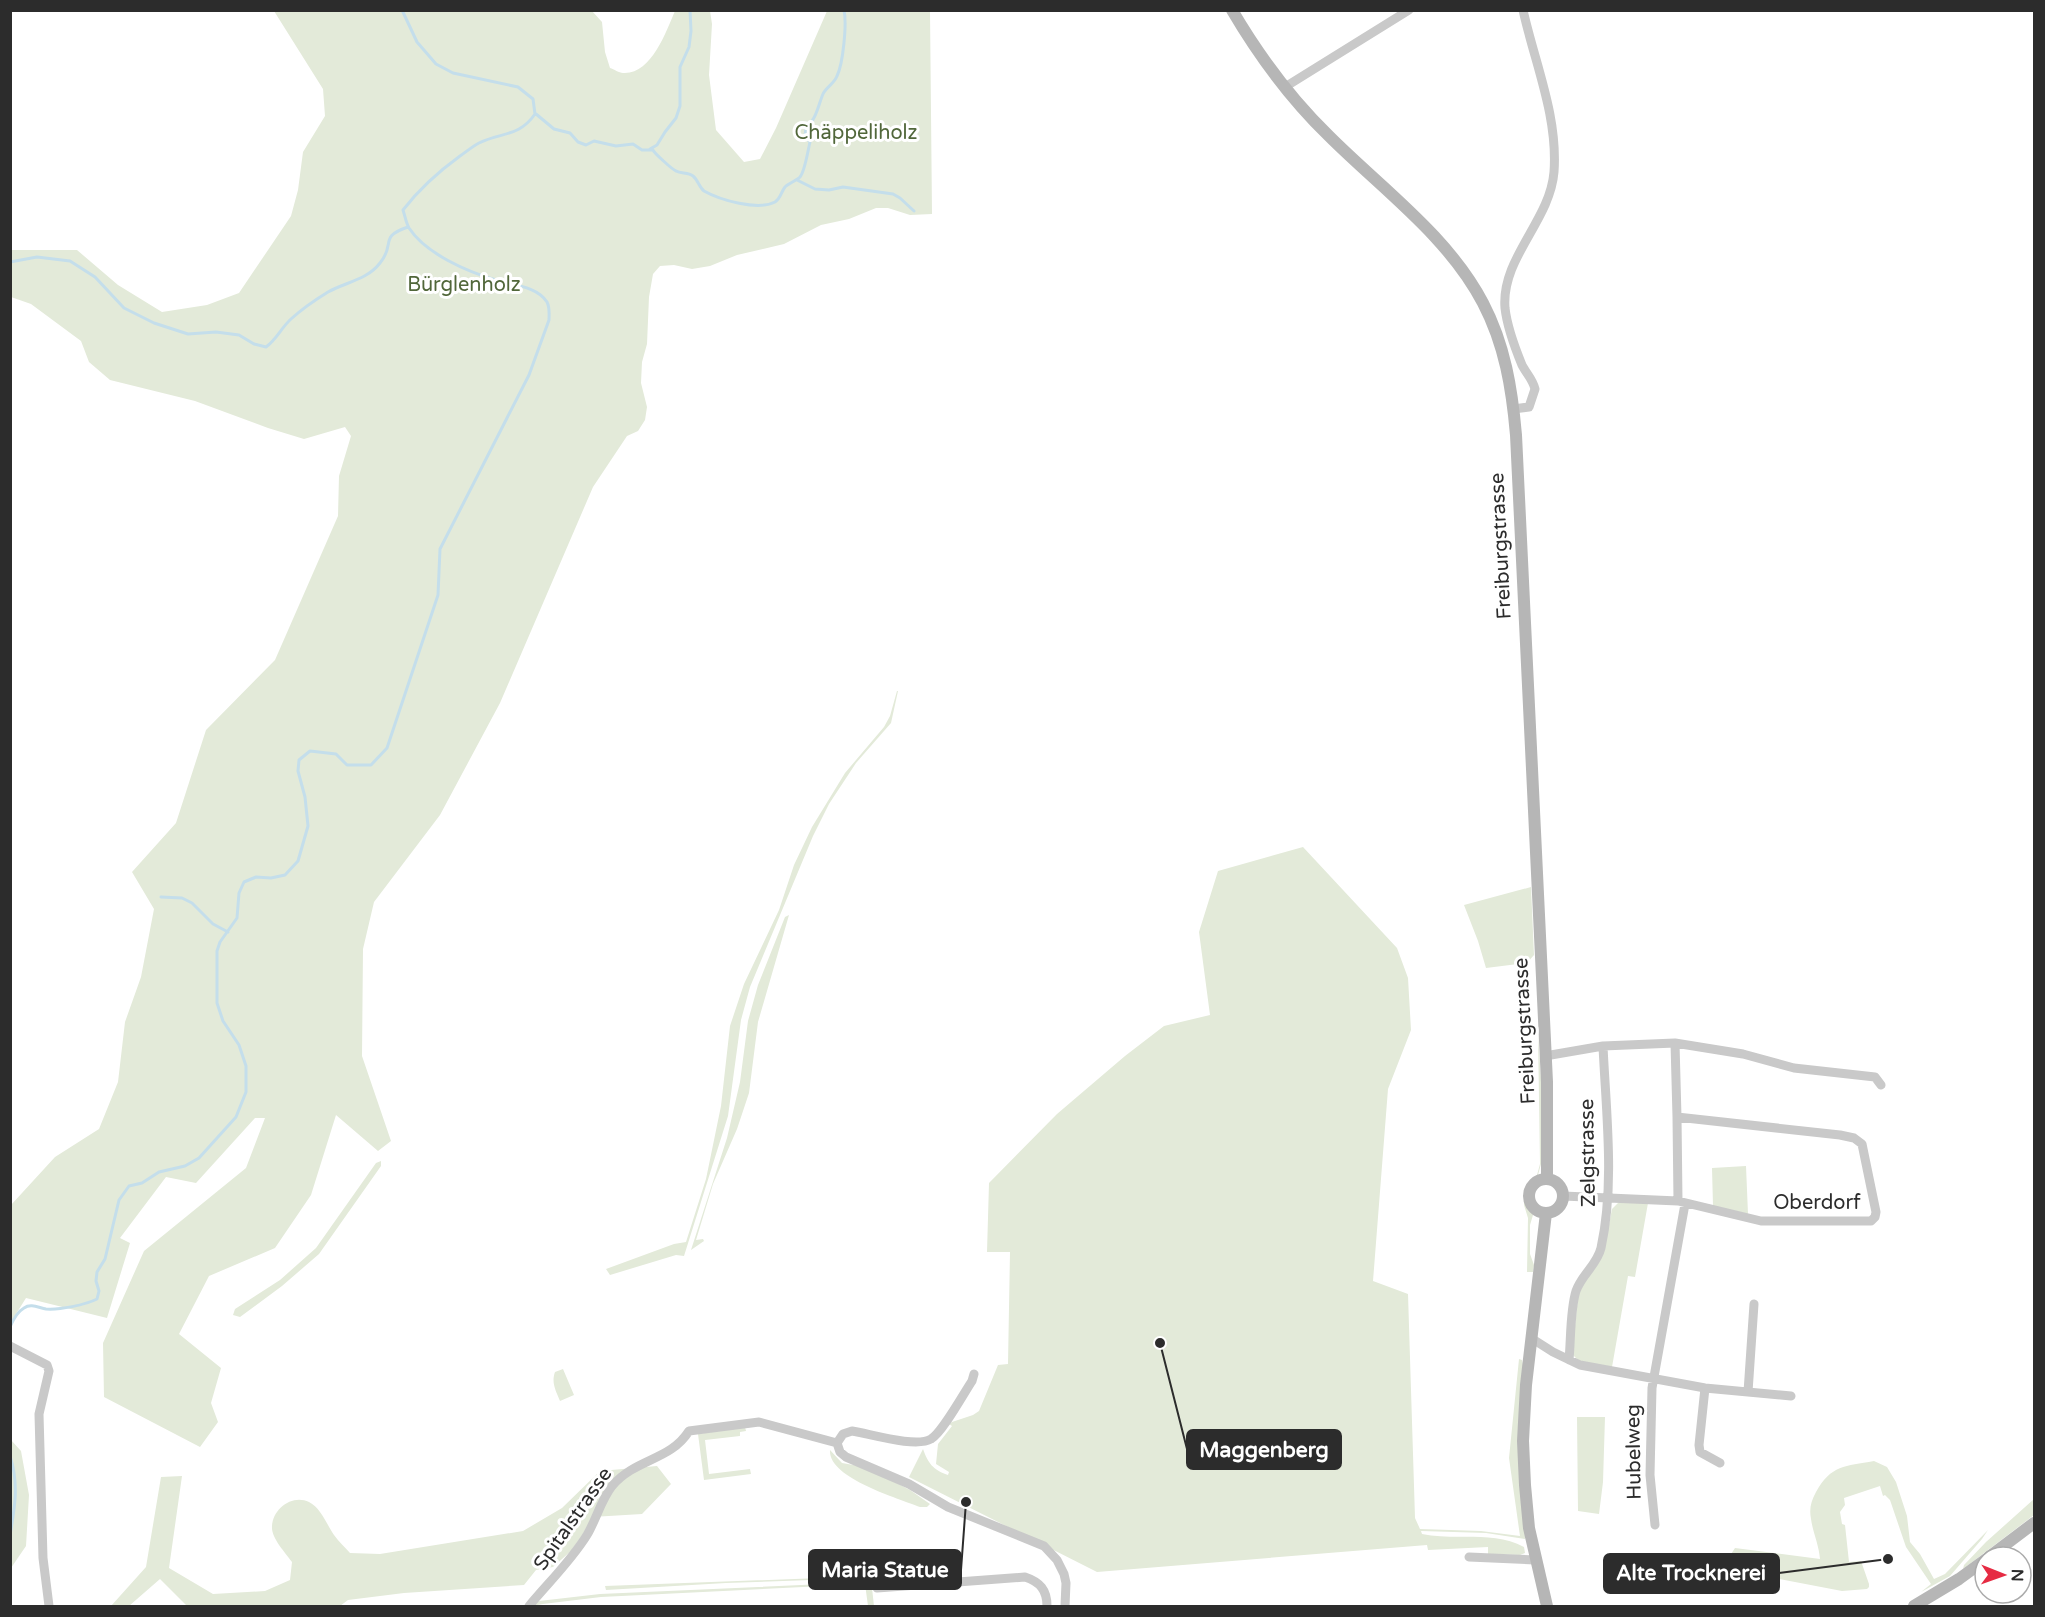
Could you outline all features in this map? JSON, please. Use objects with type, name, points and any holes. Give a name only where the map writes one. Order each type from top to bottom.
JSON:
[{"type":"main road","name":"Freiburgstrasse","points":[[1232,10],[1261,56],[1285,87],[1328,135],[1434,237],[1467,276],[1487,312],[1498,339],[1508,375],[1514,409],[1548,1107],[1547,1179]]},
{"type":"main road","points":[[1547,1179],[1560,1187],[1563,1196],[1559,1206],[1546,1213],[1532,1206],[1529,1195],[1533,1185],[1547,1179]]},
{"type":"main road","points":[[1546,1213],[1524,1408],[1523,1451],[1527,1510],[1535,1560],[1547,1606]]},
{"type":"main road","points":[[2004,1545],[2034,1522]]},
{"type":"main road","points":[[1914,1606],[1973,1569]]},
{"type":"street","points":[[1285,87],[1409,10]]},
{"type":"street","points":[[1514,409],[1530,407],[1535,389],[1522,365],[1511,331],[1505,309],[1505,293],[1513,267],[1549,197],[1555,157],[1548,103],[1523,10]]},
{"type":"street","points":[[1545,1056],[1604,1046],[1675,1043],[1743,1054],[1794,1068],[1875,1077],[1881,1085]]},
{"type":"street","points":[[1653,1379],[1682,1202],[1675,1043]]},
{"type":"street","name":"Zelgstrasse","points":[[1569,1359],[1575,1293],[1582,1276],[1596,1262],[1601,1251],[1609,1198],[1604,1046]]},
{"type":"street","name":"Oberdorf","points":[[1563,1196],[1682,1202],[1761,1221],[1871,1221],[1876,1212],[1862,1144],[1854,1138],[1677,1117]]},
{"type":"street","points":[[1748,1392],[1754,1304]]},
{"type":"street","name":"Hubelweg","points":[[1531,1338],[1580,1365],[1705,1388],[1791,1396]]},
{"type":"street","points":[[12,1347],[47,1365],[49,1371],[39,1414],[43,1558],[49,1606]]},
{"type":"street","points":[[837,1443],[843,1434],[852,1431],[918,1442],[930,1440],[953,1410],[974,1374]]},
{"type":"street","name":"Hubelweg","points":[[1653,1379],[1650,1475],[1655,1525]]},
{"type":"street","points":[[1705,1388],[1700,1452],[1720,1463]]},
{"type":"street","name":"Spitalstrasse","points":[[529,1606],[562,1569],[586,1536],[613,1485],[632,1468],[672,1450],[682,1442],[689,1431],[759,1422],[837,1443],[840,1452],[846,1457],[909,1484],[948,1507],[1044,1546],[1057,1560],[1064,1575],[1065,1606]]},
{"type":"street","points":[[1469,1557],[1535,1560]]},
{"type":"street","points":[[877,1588],[1025,1577],[1043,1587],[1047,1606]]},
{"type":"green space","name":"Bürglenholz","points":[[274,11],[592,11],[602,22],[605,52],[610,68],[623,73],[633,72],[649,60],[662,40],[675,11],[710,11],[712,24],[709,75],[716,130],[744,162],[760,159],[827,11],[930,11],[932,214],[910,215],[888,208],[876,208],[849,219],[821,225],[784,244],[737,255],[710,266],[692,269],[674,265],[660,266],[653,274],[649,297],[647,344],[642,362],[641,383],[647,407],[645,420],[638,431],[627,436],[593,487],[500,703],[440,815],[374,902],[363,949],[362,1056],[391,1141],[378,1151],[336,1115],[311,1195],[275,1248],[209,1276],[179,1334],[221,1368],[211,1403],[218,1422],[200,1447],[104,1397],[103,1343],[144,1251],[246,1168],[265,1118],[255,1118],[196,1183],[166,1177],[120,1238],[130,1243],[107,1318],[26,1298],[11,1322],[11,1205],[55,1157],[99,1129],[118,1082],[125,1022],[141,977],[154,909],[132,872],[176,823],[206,730],[275,660],[338,516],[339,476],[351,436],[345,427],[304,439],[195,401],[110,380],[89,362],[81,341],[31,304],[11,297],[11,250],[77,250],[118,285],[162,312],[207,305],[239,293],[291,216],[298,190],[303,152],[325,116],[323,89]]},
{"type":"green space","points":[[897,691],[891,723],[856,763],[829,804],[813,836],[750,987],[741,1020],[728,1116],[684,1256],[676,1255],[610,1275],[606,1269],[674,1244],[686,1242],[706,1179],[721,1106],[730,1026],[744,984],[779,910],[794,865],[812,827],[845,773],[884,727],[890,716]]},
{"type":"green space","points":[[1303,847],[1397,948],[1408,978],[1411,1030],[1388,1089],[1373,1281],[1408,1294],[1415,1518],[1420,1529],[1481,1531],[1520,1536],[1509,1458],[1519,1359],[1522,1360],[1523,1365],[1525,1539],[1486,1533],[1421,1531],[1422,1534],[1435,1536],[1500,1539],[1524,1547],[1525,1553],[1520,1555],[1488,1554],[1488,1547],[1428,1550],[1427,1545],[1097,1572],[909,1477],[923,1449],[932,1465],[938,1471],[948,1475],[949,1472],[936,1464],[938,1444],[952,1426],[949,1424],[979,1411],[998,1365],[1008,1364],[1010,1252],[987,1252],[989,1183],[1057,1114],[1164,1026],[1210,1015],[1199,932],[1218,871]]},
{"type":"green space","points":[[1531,887],[1534,955],[1527,963],[1486,968],[1464,905]]},
{"type":"green space","points":[[789,915],[758,1022],[749,1093],[737,1129],[713,1184],[696,1240],[703,1239],[704,1241],[691,1250],[727,1138],[740,1082],[748,1021],[758,985],[785,917]]},
{"type":"green space","points":[[1538,1035],[1542,1094],[1541,1164],[1538,1175],[1527,1193],[1533,1215],[1530,1225],[1530,1254],[1534,1265],[1533,1272],[1527,1272],[1528,1218],[1524,1205],[1524,1189],[1537,1175],[1540,1164]]},
{"type":"green space","points":[[381,1161],[381,1166],[319,1254],[282,1286],[240,1317],[233,1315],[235,1309],[280,1280],[316,1248],[376,1163]]},
{"type":"green space","points":[[1746,1166],[1748,1214],[1713,1206],[1712,1168]]},
{"type":"green space","points":[[1620,1201],[1648,1203],[1635,1277],[1628,1276],[1612,1367],[1579,1361],[1572,1354],[1578,1297],[1586,1276],[1603,1255],[1612,1209]]},
{"type":"green space","points":[[563,1369],[574,1395],[560,1401],[554,1387],[554,1380],[555,1372]]},
{"type":"green space","points":[[1577,1417],[1605,1417],[1603,1482],[1599,1514],[1578,1511]]},
{"type":"green space","points":[[745,1427],[746,1431],[740,1432],[740,1436],[705,1440],[709,1474],[750,1469],[751,1474],[704,1480],[698,1434]]},
{"type":"green space","points":[[11,1440],[21,1451],[29,1495],[26,1546],[11,1568]]},
{"type":"green space","points":[[830,1450],[842,1463],[859,1466],[883,1476],[930,1504],[927,1507],[920,1507],[866,1486],[840,1469],[832,1460]]},
{"type":"green space","points":[[1874,1461],[1887,1467],[1896,1482],[1907,1516],[1910,1542],[1920,1554],[1934,1579],[1945,1574],[1973,1545],[1973,1549],[1950,1576],[1921,1592],[1931,1584],[1906,1547],[1890,1500],[1885,1495],[1883,1496],[1880,1486],[1844,1498],[1845,1505],[1840,1512],[1842,1524],[1845,1525],[1849,1562],[1861,1561],[1869,1584],[1867,1589],[1842,1591],[1722,1568],[1735,1548],[1820,1559],[1810,1515],[1811,1505],[1816,1492],[1827,1476],[1847,1466]]},
{"type":"green space","points":[[657,1466],[671,1484],[642,1514],[592,1517],[571,1551],[553,1567],[536,1570],[524,1585],[404,1593],[348,1600],[340,1606],[187,1606],[160,1579],[129,1606],[111,1606],[146,1567],[161,1477],[182,1476],[169,1568],[213,1594],[265,1591],[290,1580],[292,1562],[276,1540],[272,1526],[273,1519],[280,1508],[291,1501],[303,1500],[313,1505],[336,1538],[350,1553],[380,1554],[523,1531],[562,1508],[600,1471]]},
{"type":"green space","points":[[2034,1499],[2034,1515],[1995,1545],[1983,1545]]},
{"type":"green space","points":[[1988,1530],[1977,1545],[1973,1545]]},
{"type":"green space","points":[[1973,1556],[1973,1561],[1963,1569]]},
{"type":"green space","points":[[873,1576],[875,1585],[868,1578],[606,1590],[605,1586]]},
{"type":"green space","points":[[868,1582],[872,1588],[874,1606],[868,1606],[865,1584],[601,1597],[532,1606],[539,1601],[600,1594]]},
{"type":"waterway","points":[[10,1327],[17,1314],[27,1307],[58,1309],[97,1299],[99,1291],[96,1281],[97,1272],[105,1259],[119,1200],[129,1186],[142,1183],[159,1172],[185,1166],[199,1158],[236,1117],[246,1092],[246,1066],[239,1045],[223,1021],[217,1003],[217,951],[220,942],[237,918],[239,893],[244,882],[256,877],[271,878],[285,875],[298,861],[308,826],[305,797],[298,771],[299,760],[310,751],[336,754],[347,765],[371,765],[387,748],[438,595],[440,549],[529,375],[549,320],[549,309],[543,297],[524,287],[485,277],[448,261],[426,246],[408,226],[403,210],[437,174],[477,144],[523,127],[535,114],[533,99],[518,87],[453,73],[436,64],[417,42],[402,10]]},
{"type":"waterway","points":[[650,149],[657,145],[676,118],[680,106],[680,67],[689,47],[690,10]]},
{"type":"waterway","points":[[536,114],[554,129],[570,133],[578,142],[586,145],[594,141],[616,146],[633,144],[642,150],[653,150],[674,170],[691,175],[704,191],[719,198],[749,205],[775,202],[785,187],[800,177],[810,142],[805,136],[806,128],[814,117],[824,92],[836,79],[843,54],[844,10]]},
{"type":"waterway","points":[[797,180],[815,189],[829,190],[843,187],[893,194],[914,211]]},
{"type":"waterway","points":[[10,262],[37,257],[70,261],[95,277],[124,308],[154,323],[188,334],[216,332],[239,335],[254,344],[266,347],[291,319],[309,305],[328,292],[363,277],[375,269],[385,256],[393,234],[408,227]]},
{"type":"waterway","points":[[161,897],[182,898],[192,903],[213,924],[228,932]]},
{"type":"waterway","points":[[10,1456],[15,1485],[15,1505],[10,1535]]},
{"type":"place","name":"Maggenberg","points":[[1160,1343]]},
{"type":"place","name":"Maria Statue","points":[[966,1502]]},
{"type":"place","name":"Alte Trocknerei","points":[[1888,1559]]},
{"type":"park label","name":"Chäppeliholz","points":[[856,133]]}]
